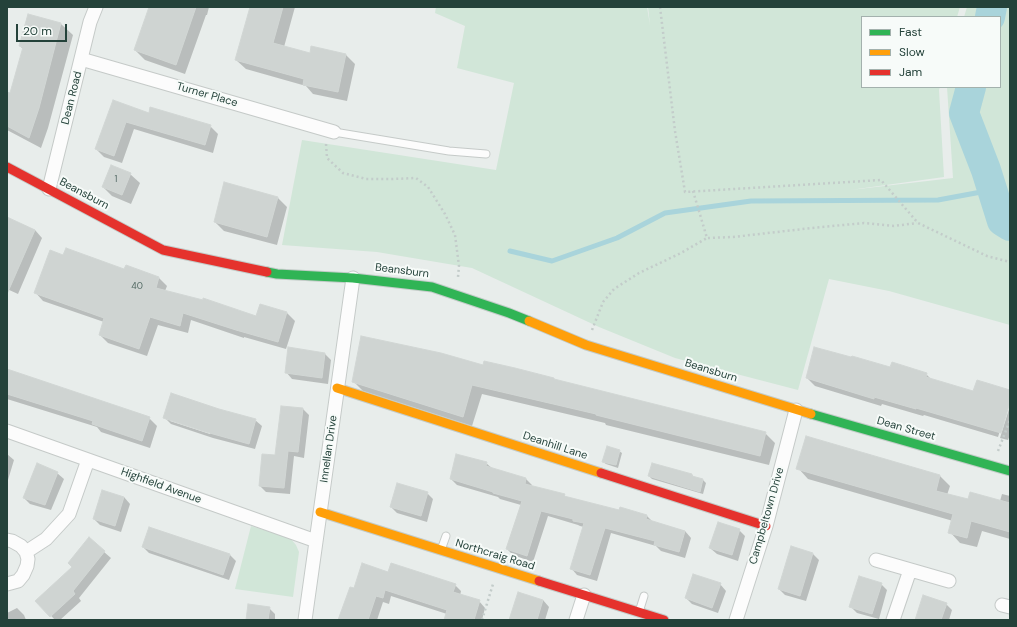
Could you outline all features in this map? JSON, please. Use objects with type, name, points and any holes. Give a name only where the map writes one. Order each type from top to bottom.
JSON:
[{"type":"main road","name":"Beansburn","points":[[7,167],[163,250],[277,274],[353,278],[432,287],[508,313],[586,345],[796,410]]},
{"type":"main road","name":"Deanhill Lane","points":[[337,388],[766,526]]},
{"type":"main road","name":"Dean Street","points":[[796,410],[1010,471]]},
{"type":"main road","name":"Northcraig Road","points":[[320,512],[664,620]]},
{"type":"street","name":"Dean Road","points":[[49,189],[90,22],[96,7]]},
{"type":"street","name":"Turner Place","points":[[81,59],[329,130]]},
{"type":"street","name":"Innellan Drive","points":[[305,620],[353,278]]},
{"type":"street","name":"Campbeltown Drive","points":[[736,620],[766,526],[796,410]]},
{"type":"street","name":"Highfield Avenue","points":[[7,431],[316,541]]},
{"type":"street","points":[[26,552],[46,540],[69,514],[88,460]]},
{"type":"street","points":[[7,540],[22,546],[26,552],[28,560],[28,566],[18,581],[7,584]]},
{"type":"street","points":[[876,560],[949,581]]},
{"type":"street","points":[[893,620],[910,570]]},
{"type":"street","points":[[576,620],[584,595]]},
{"type":"lane","points":[[329,130],[449,151],[486,154]]},
{"type":"lane","points":[[441,550],[446,536]]},
{"type":"lane","points":[[639,612],[644,596]]},
{"type":"path","points":[[660,7],[675,131],[685,192],[881,180],[918,223],[987,256],[1010,262]]},
{"type":"path","points":[[329,130],[327,158],[343,173],[366,179],[416,178],[428,187],[445,214],[455,235],[459,266],[457,296]]},
{"type":"path","points":[[693,191],[708,238]]},
{"type":"path","points":[[586,345],[603,302],[614,288],[639,273],[708,238],[733,237],[804,228],[864,223],[894,226],[918,223]]},
{"type":"path","points":[[992,466],[1010,420]]},
{"type":"path","points":[[482,620],[497,568]]},
{"type":"green space","points":[[436,7],[647,7],[650,25],[648,7],[960,7],[957,16],[861,16],[861,88],[940,88],[944,177],[850,190],[953,178],[947,88],[1001,88],[1001,16],[964,16],[967,7],[1010,7],[1010,325],[889,291],[829,279],[798,390],[675,358],[599,327],[472,268],[377,252],[282,245],[302,140],[496,170],[514,83],[457,68],[465,26],[435,13]]},
{"type":"green space","points":[[251,526],[290,538],[296,545],[299,552],[293,597],[235,589]]},
{"type":"building","points":[[149,7],[196,7],[176,65],[134,50]]},
{"type":"building","points":[[250,7],[283,7],[273,43],[310,53],[311,46],[346,54],[338,92],[303,85],[304,79],[235,60]]},
{"type":"building","points":[[28,14],[61,23],[39,108],[29,138],[7,126],[7,92],[10,93],[23,47],[19,46]]},
{"type":"building","points":[[113,100],[149,113],[150,107],[211,125],[205,145],[126,122],[114,156],[95,149]]},
{"type":"building","points":[[111,165],[131,173],[122,195],[102,187]]},
{"type":"building","points":[[224,182],[278,197],[267,237],[214,222]]},
{"type":"building","points":[[7,217],[35,230],[7,294]]},
{"type":"building","points":[[66,248],[124,269],[126,265],[159,277],[156,288],[203,300],[203,298],[256,316],[260,304],[287,312],[278,342],[183,313],[180,326],[150,317],[139,349],[99,335],[104,318],[34,293],[50,250],[63,255]]},
{"type":"building","points":[[361,336],[441,353],[483,365],[484,361],[515,368],[766,432],[760,456],[596,414],[472,385],[463,417],[352,382]]},
{"type":"building","points":[[288,347],[325,353],[322,378],[285,373]]},
{"type":"building","points":[[814,347],[890,367],[892,362],[927,373],[926,377],[973,391],[977,380],[1010,390],[1010,402],[1001,433],[916,408],[874,397],[874,399],[806,378]]},
{"type":"building","points":[[7,369],[150,417],[142,441],[92,424],[93,421],[7,394]]},
{"type":"building","points":[[171,393],[219,409],[256,419],[249,444],[163,418]]},
{"type":"building","points":[[281,406],[303,408],[298,452],[288,451],[284,488],[259,486],[262,454],[275,455]]},
{"type":"building","points":[[806,436],[940,475],[936,491],[968,499],[970,492],[1010,503],[1010,532],[971,521],[967,538],[948,533],[953,514],[796,469]]},
{"type":"building","points":[[607,446],[620,450],[616,465],[602,462]]},
{"type":"building","points":[[456,454],[487,462],[486,466],[526,478],[525,484],[619,510],[620,507],[647,515],[646,519],[685,531],[679,552],[654,545],[655,541],[605,528],[590,575],[570,569],[584,523],[541,511],[527,556],[506,549],[522,501],[450,479]]},
{"type":"building","points":[[37,463],[58,472],[45,505],[23,498]]},
{"type":"building","points":[[652,463],[692,474],[692,476],[703,479],[700,492],[648,476]]},
{"type":"building","points":[[397,483],[428,492],[421,516],[390,507]]},
{"type":"building","points":[[102,490],[124,497],[115,526],[93,519]]},
{"type":"building","points":[[718,522],[740,529],[732,555],[709,548]]},
{"type":"building","points":[[149,527],[230,554],[223,575],[142,547]]},
{"type":"building","points":[[89,537],[105,551],[73,591],[75,594],[50,617],[35,601],[72,567],[68,563]]},
{"type":"building","points":[[791,546],[813,553],[800,596],[778,589]]},
{"type":"building","points":[[362,563],[388,572],[391,563],[456,584],[453,592],[480,600],[474,620],[444,620],[447,610],[385,590],[383,598],[376,596],[368,620],[338,620],[350,587],[354,588]]},
{"type":"building","points":[[693,574],[721,583],[712,608],[685,598]]},
{"type":"building","points":[[859,576],[882,583],[872,614],[849,607]]},
{"type":"building","points":[[518,592],[543,600],[537,620],[509,620]]},
{"type":"building","points":[[923,595],[947,603],[941,620],[915,620]]},
{"type":"building","points":[[248,604],[270,607],[268,620],[246,620]]},
{"type":"waterway","points":[[990,16],[992,7]]},
{"type":"waterway","points":[[971,88],[964,113],[986,170],[1002,221],[1010,226]]},
{"type":"waterway","points":[[510,251],[552,261],[617,238],[665,213],[751,201],[938,200],[992,190]]},
{"type":"traffic: fast","points":[[267,272],[277,274],[353,278],[432,287],[529,321]]},
{"type":"traffic: fast","points":[[811,414],[1010,471]]},
{"type":"traffic: slow","points":[[529,321],[586,345],[811,414]]},
{"type":"traffic: slow","points":[[337,388],[601,473]]},
{"type":"traffic: slow","points":[[320,512],[539,581]]},
{"type":"traffic: jam","points":[[7,167],[163,250],[267,272]]},
{"type":"traffic: jam","points":[[601,473],[766,526]]},
{"type":"traffic: jam","points":[[539,581],[664,620]]}]
